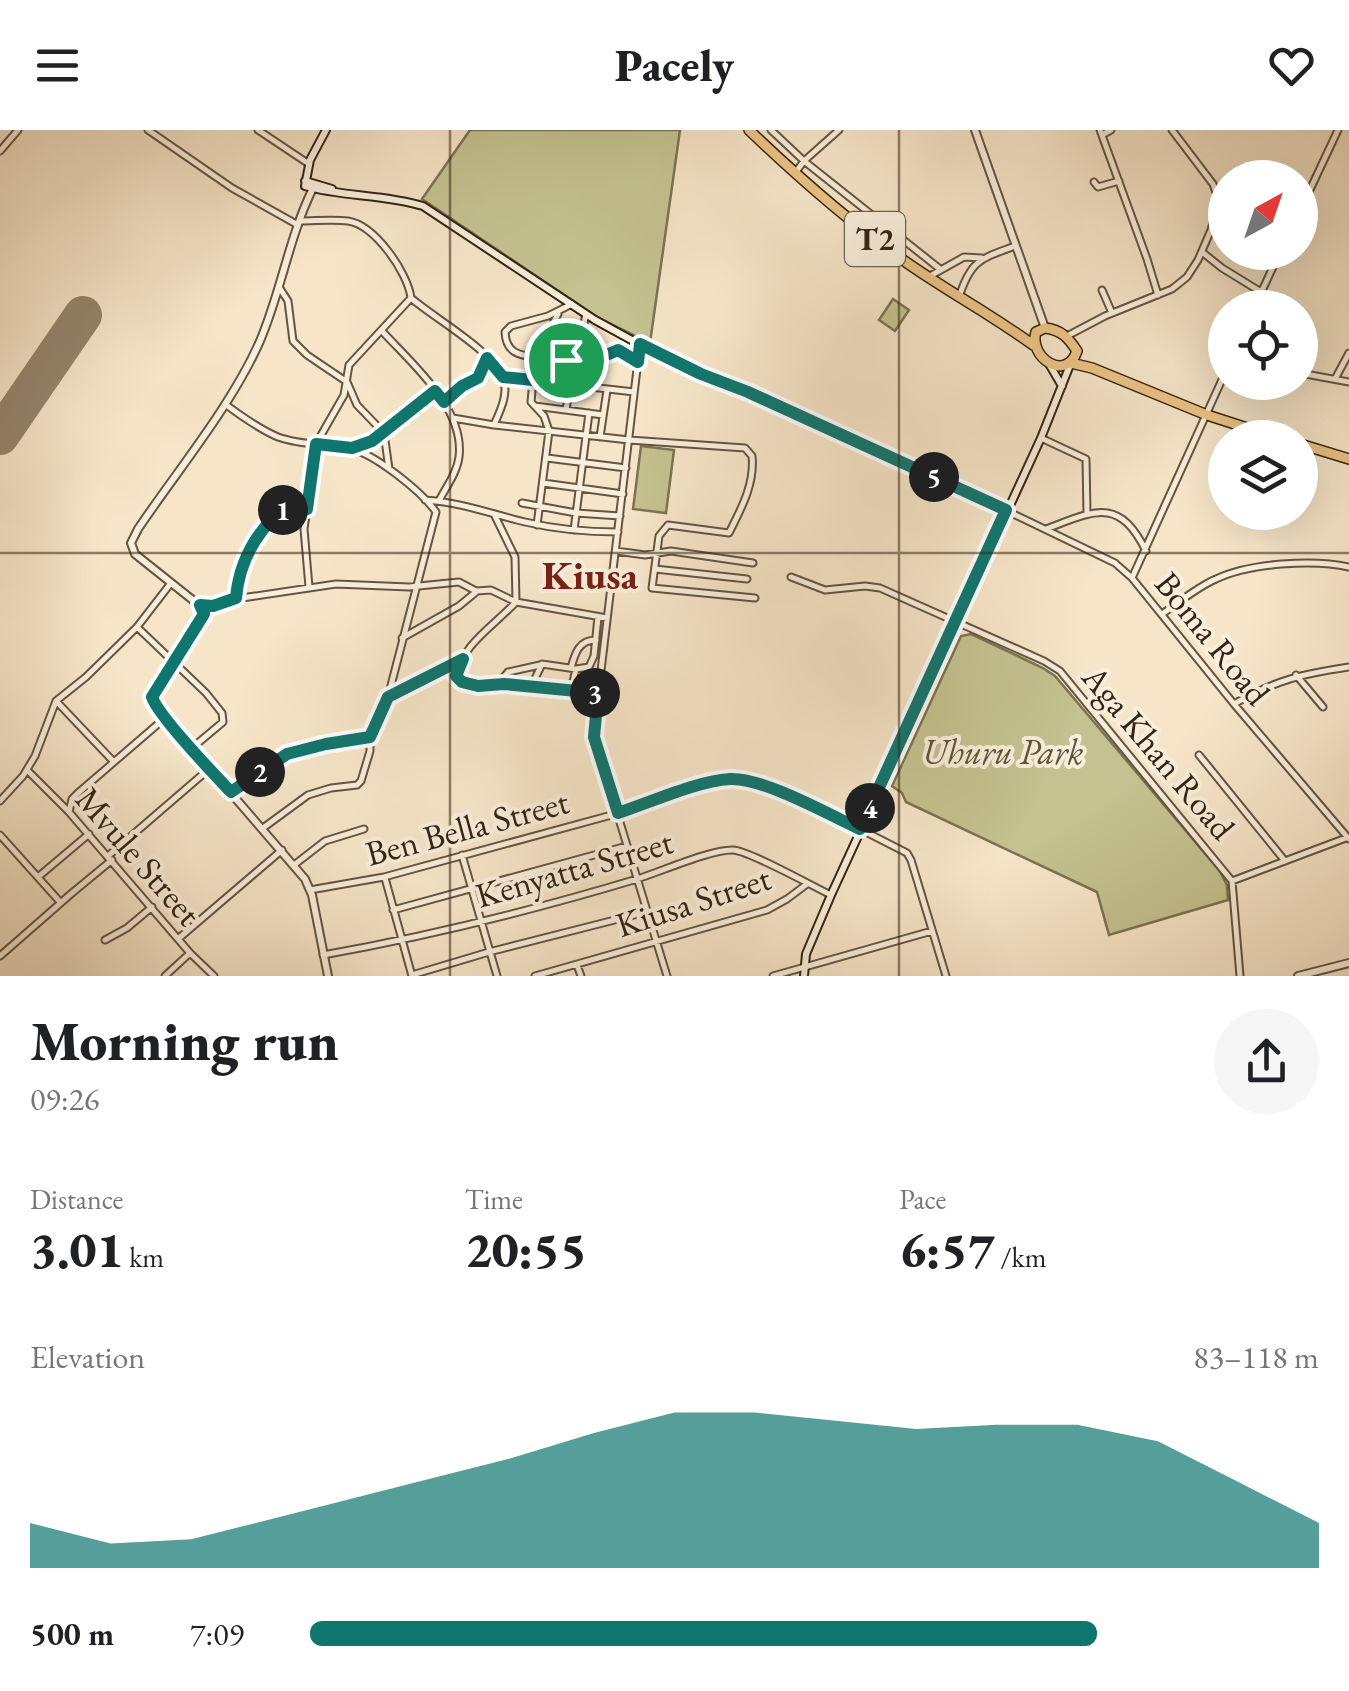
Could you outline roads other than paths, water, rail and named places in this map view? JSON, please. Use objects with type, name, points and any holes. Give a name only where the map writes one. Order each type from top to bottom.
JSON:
[{"type":"highway","name":"T2","points":[[749,130],[847,218],[928,277],[1014,330],[1048,360]]},
{"type":"highway","name":"T2","points":[[1014,330],[1054,329],[1067,336]]},
{"type":"highway","points":[[1033,344],[1040,330]]},
{"type":"highway","points":[[1067,336],[1092,368]]},
{"type":"highway","points":[[1070,364],[1076,352]]},
{"type":"highway","points":[[1048,360],[1062,367],[1070,364],[1092,368],[1222,420]]},
{"type":"highway","points":[[1318,450],[1349,459]]},
{"type":"main road","points":[[326,130],[309,167],[299,223],[260,342],[131,544],[135,554],[200,605],[204,614],[152,697],[154,704],[294,865],[311,892],[328,976]]},
{"type":"main road","points":[[975,130],[1040,330]]},
{"type":"main road","points":[[309,184],[424,206],[586,314],[640,344],[1006,510]]},
{"type":"main road","points":[[1048,360],[1062,387]]},
{"type":"main road","points":[[804,976],[808,949],[831,895],[1040,438],[1070,364]]},
{"type":"main road","points":[[1298,976],[1349,963]]},
{"type":"street","points":[[0,151],[18,130]]},
{"type":"street","points":[[148,130],[232,188],[299,223],[348,221],[360,226],[393,258],[409,285],[411,298],[487,358],[503,377],[504,396],[494,425]]},
{"type":"street","points":[[258,130],[309,167]]},
{"type":"street","points":[[771,130],[804,162],[940,269]]},
{"type":"street","points":[[795,174],[840,130]]},
{"type":"street","points":[[1112,130],[1101,133],[1158,295]]},
{"type":"street","points":[[1067,336],[1172,289],[1187,278],[1202,252],[1219,202],[1212,184],[1172,130]]},
{"type":"street","points":[[1318,173],[1338,130]]},
{"type":"street","points":[[1094,182],[1098,187],[1119,182]]},
{"type":"street","points":[[928,277],[964,257],[982,258],[1015,246]]},
{"type":"street","points":[[1202,252],[1258,290]]},
{"type":"street","points":[[958,297],[964,280],[982,258]]},
{"type":"street","points":[[279,287],[288,301],[295,345],[347,382],[358,404],[384,433],[388,469]]},
{"type":"street","points":[[1102,290],[1112,313]]},
{"type":"street","points":[[308,587],[304,542],[316,444],[344,395],[349,364],[411,298]]},
{"type":"street","points":[[572,304],[532,322],[511,326],[505,332],[507,346],[512,352],[576,362],[600,359],[618,350],[638,362]]},
{"type":"street","points":[[532,406],[533,380],[559,310]]},
{"type":"street","points":[[576,362],[586,314]]},
{"type":"street","points":[[382,331],[454,418],[459,456],[439,501]]},
{"type":"street","points":[[640,344],[594,728],[668,976]]},
{"type":"street","points":[[1335,379],[1349,353]]},
{"type":"street","points":[[444,402],[480,377],[487,358]]},
{"type":"street","points":[[1318,376],[1349,382]]},
{"type":"street","points":[[503,377],[635,392]]},
{"type":"street","points":[[566,410],[570,385]]},
{"type":"street","points":[[600,437],[607,389]]},
{"type":"street","points":[[352,448],[384,433],[435,391]]},
{"type":"street","points":[[1132,578],[1213,400]]},
{"type":"street","points":[[224,403],[278,437],[352,448],[370,455],[426,500],[436,516],[388,697],[370,737],[360,783],[308,795],[263,828]]},
{"type":"street","points":[[532,406],[603,416]]},
{"type":"street","points":[[532,406],[543,414],[548,431],[537,525]]},
{"type":"street","points":[[574,530],[589,413]]},
{"type":"street","points":[[454,418],[586,436],[745,448],[752,456],[753,466],[748,494],[729,533],[668,526],[659,536],[652,588],[755,598]]},
{"type":"street","points":[[1040,438],[1086,459],[1087,514]]},
{"type":"street","points":[[547,458],[626,468]]},
{"type":"street","points":[[543,484],[623,494]]},
{"type":"street","points":[[426,500],[537,525],[618,532]]},
{"type":"street","points":[[522,504],[620,516]]},
{"type":"street","points":[[236,598],[245,556],[262,530],[280,511],[307,509]]},
{"type":"street","name":"Boma Road","points":[[1006,510],[1114,563],[1132,578],[1348,838]]},
{"type":"street","points":[[1044,529],[1087,514],[1110,513],[1125,519],[1146,551]]},
{"type":"street","points":[[494,514],[516,556],[516,602],[477,638],[456,673],[460,681],[482,686],[598,693]]},
{"type":"street","points":[[616,551],[645,555],[677,552],[753,562]]},
{"type":"street","points":[[1162,614],[1216,578],[1250,569],[1326,563],[1349,567]]},
{"type":"street","points":[[655,569],[747,579]]},
{"type":"street","name":"Aga Khan Road","points":[[791,577],[825,590],[880,588],[1044,660],[1060,671],[1232,881],[1240,976]]},
{"type":"street","points":[[200,605],[336,584],[400,587],[459,582],[516,602],[606,618]]},
{"type":"street","points":[[0,801],[35,756],[56,701],[137,627],[172,583]]},
{"type":"street","points":[[400,587],[411,600]]},
{"type":"street","points":[[402,638],[459,606],[477,591]]},
{"type":"street","points":[[497,685],[512,670],[544,663],[584,669],[592,664],[598,617]]},
{"type":"street","points":[[137,627],[206,692],[224,718],[192,748]]},
{"type":"street","points":[[571,690],[578,648],[589,640],[597,640]]},
{"type":"street","points":[[388,697],[463,659]]},
{"type":"street","points":[[531,687],[540,665]]},
{"type":"street","points":[[1234,704],[1296,675],[1349,667]]},
{"type":"street","points":[[1296,675],[1323,706]]},
{"type":"street","points":[[56,701],[113,762]]},
{"type":"street","points":[[68,812],[72,800],[165,718]]},
{"type":"street","points":[[231,792],[287,754],[370,737]]},
{"type":"street","points":[[1198,755],[1286,861]]},
{"type":"street","points":[[0,956],[209,768]]},
{"type":"street","name":"Mvule Street","points":[[27,770],[214,976]]},
{"type":"street","name":"Ben Bella Street","points":[[311,892],[384,877],[732,778],[764,785],[906,853],[946,976]]},
{"type":"street","points":[[294,865],[319,844],[364,829]]},
{"type":"street","points":[[38,877],[88,834]]},
{"type":"street","points":[[0,835],[61,903]]},
{"type":"street","points":[[1232,881],[1348,838]]},
{"type":"street","points":[[394,910],[628,845]]},
{"type":"street","points":[[178,939],[282,850]]},
{"type":"street","name":"Kenyatta Street","points":[[322,955],[401,941],[638,879],[730,850],[738,850],[831,895]]},
{"type":"street","points":[[462,854],[497,976]]},
{"type":"street","points":[[384,877],[412,976],[646,912]]},
{"type":"street","name":"Kiusa Street","points":[[538,976],[767,910],[807,884]]},
{"type":"street","points":[[106,940],[152,907]]},
{"type":"street","points":[[773,976],[932,931]]},
{"type":"street","points":[[165,976],[190,953]]},
{"type":"street","points":[[578,964],[581,976]]},
{"type":"district","name":"Kiusa","points":[[590,575]]},
{"type":"park label","name":"Uhuru Park","points":[[1003,751]]}]
